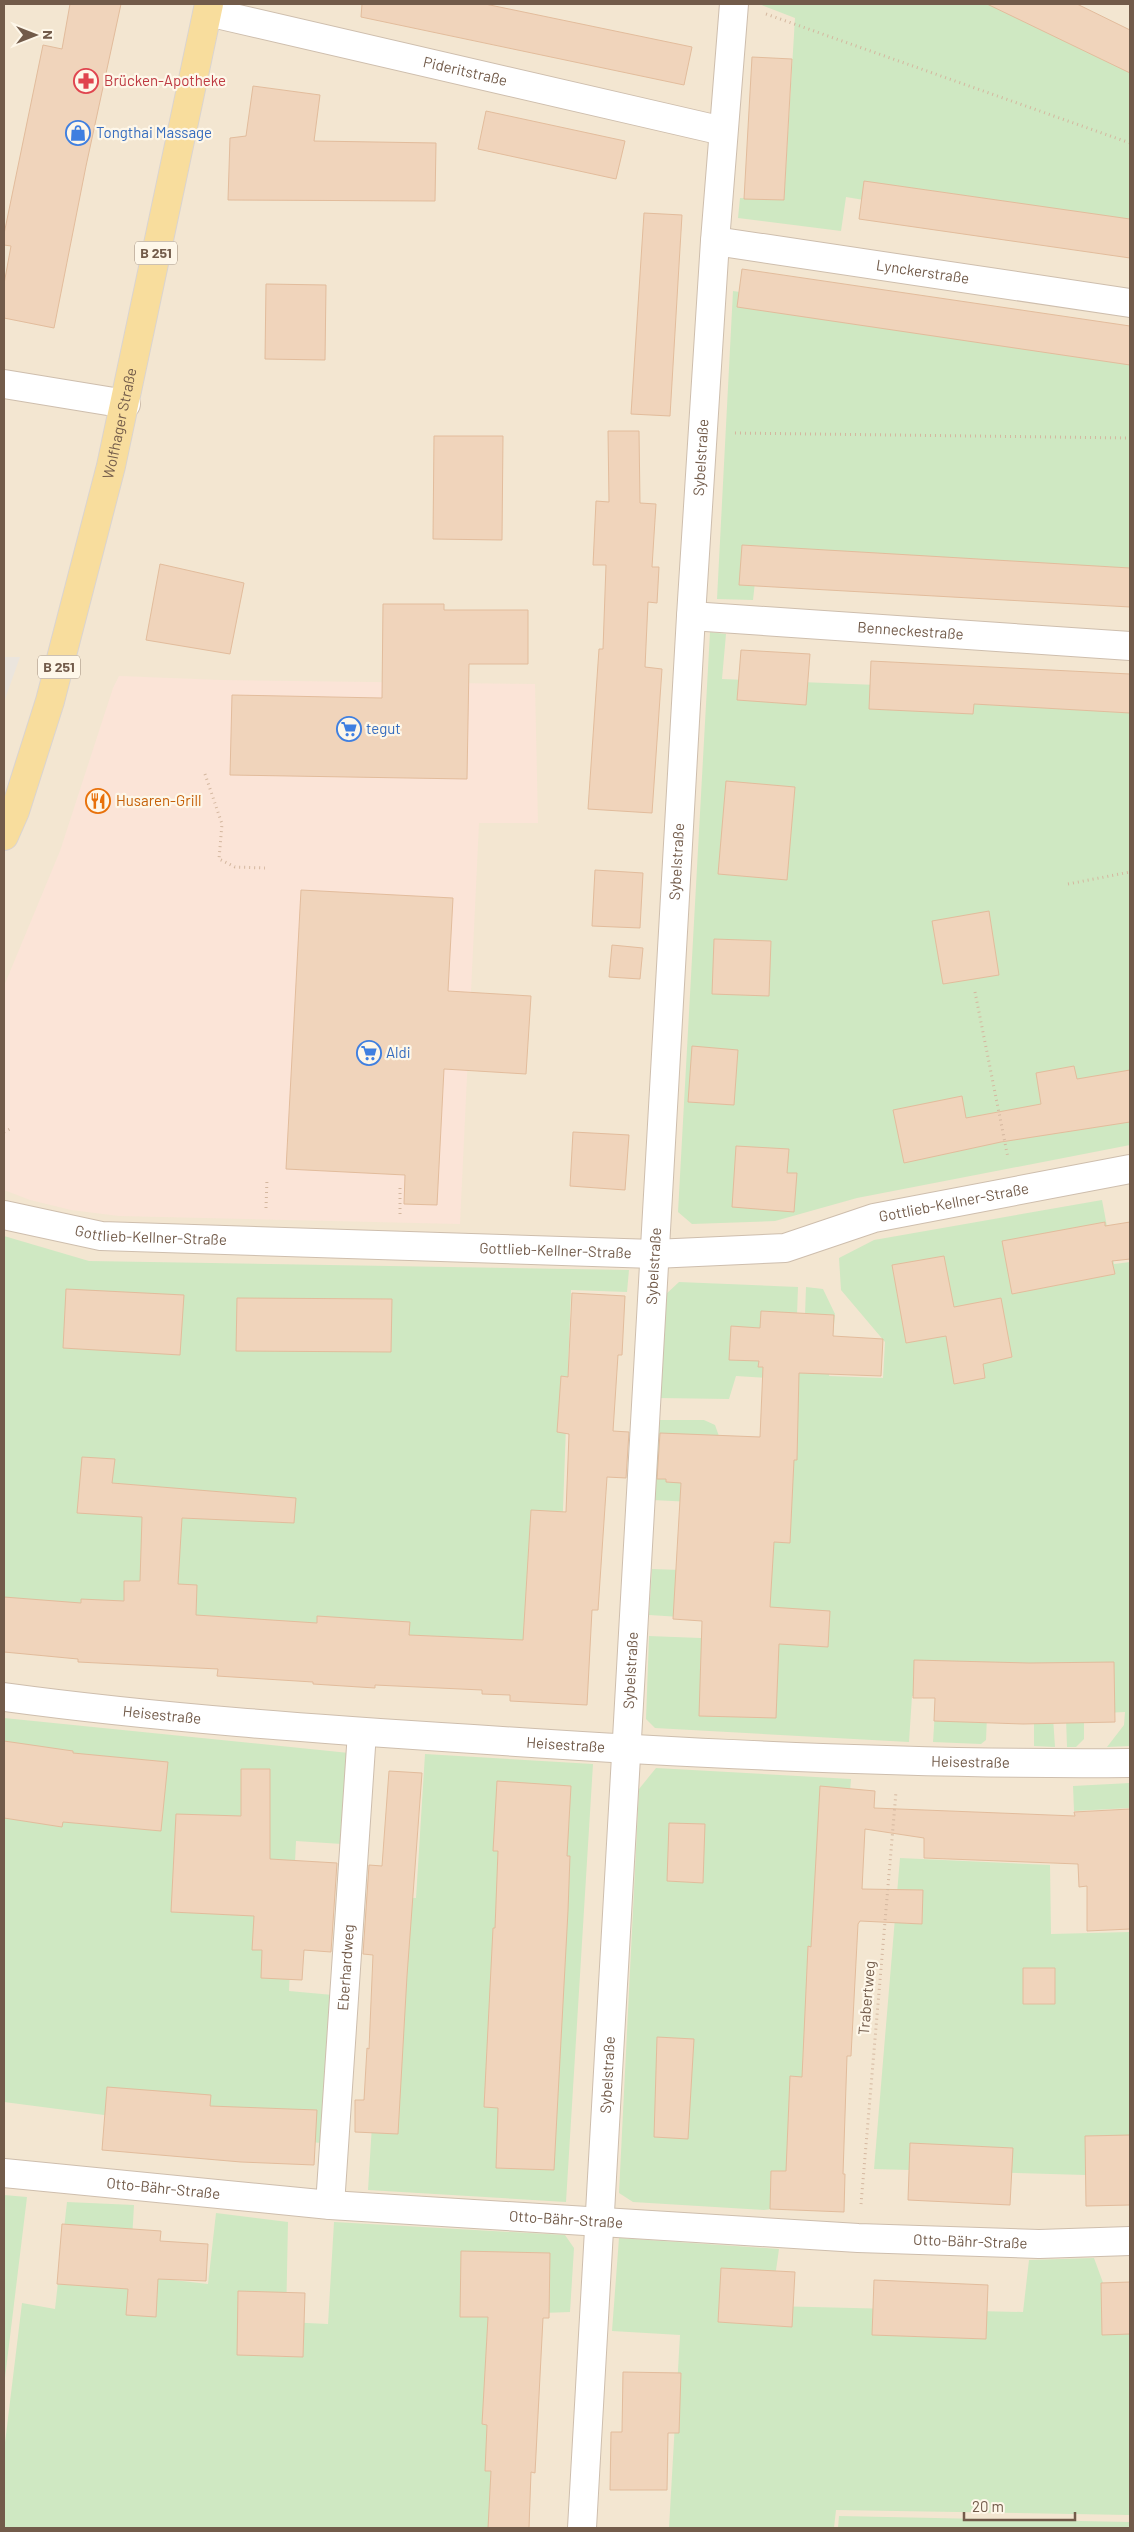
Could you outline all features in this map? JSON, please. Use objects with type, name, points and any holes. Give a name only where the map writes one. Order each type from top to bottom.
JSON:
[{"type":"main road","name":"Wolfhager Straße","points":[[4,836],[15,810],[50,701],[126,404],[208,8]]},
{"type":"street","name":"Sybelstraße","points":[[582,2528],[702,433],[723,131],[734,4]]},
{"type":"street","name":"Pideritstraße","points":[[208,8],[723,131]]},
{"type":"street","name":"Lynckerstraße","points":[[715,241],[1130,303]]},
{"type":"street","points":[[4,384],[126,404]]},
{"type":"street","name":"Benneckestraße","points":[[691,616],[1130,646]]},
{"type":"street","name":"Gottlieb-Kellner-Straße","points":[[4,1215],[101,1236],[654,1254],[785,1248],[874,1218],[1130,1169]]},
{"type":"street","name":"Heisestraße","points":[[4,1697],[198,1718],[362,1732],[628,1750],[1001,1764],[1130,1763]]},
{"type":"street","name":"Eberhardweg","points":[[330,2205],[362,1732]]},
{"type":"street","name":"Otto-Bähr-Straße","points":[[4,2173],[330,2205],[858,2238],[1039,2244],[1130,2241]]},
{"type":"path","points":[[764,14],[1130,143]]},
{"type":"path","points":[[702,433],[1130,438]]},
{"type":"path","points":[[204,774],[222,824],[219,859],[235,867],[265,868]]},
{"type":"path","points":[[1068,884],[1130,872]]},
{"type":"path","points":[[975,992],[1008,1161]]},
{"type":"path","points":[[4,1132],[10,1129]]},
{"type":"path","name":"Trabertweg","points":[[858,2238],[899,1759]]},
{"type":"shaded area","points":[[4,4],[1130,4],[1130,2528],[4,2528]]},
{"type":"shaded area","points":[[4,657],[20,657],[4,702]]},
{"type":"shaded area","points":[[119,676],[221,680],[535,684],[538,823],[479,823],[460,1224],[119,1216],[71,1210],[30,1200],[4,1190],[4,986],[60,851],[113,688]]},
{"type":"green space","points":[[759,4],[1022,4],[1130,54],[1130,245],[846,197],[841,231],[738,218],[740,198],[784,200],[795,18]]},
{"type":"green space","points":[[733,291],[1130,349],[1130,592],[756,573],[753,600],[717,599]]},
{"type":"green space","points":[[710,632],[726,634],[722,679],[1130,695],[1130,1145],[857,1198],[775,1221],[692,1224],[678,1212]]},
{"type":"green space","points":[[1102,1200],[1114,1264],[1130,1262],[1130,1746],[1107,1747],[1124,1725],[1125,1712],[1084,1714],[1084,1739],[1076,1747],[1067,1747],[1066,1718],[1053,1717],[1055,1747],[1034,1746],[1034,1716],[987,1716],[986,1740],[981,1744],[933,1742],[936,1696],[912,1696],[909,1742],[655,1728],[646,1719],[649,1636],[777,1641],[778,1623],[649,1615],[652,1569],[681,1570],[754,1505],[652,1500],[657,1420],[704,1420],[715,1425],[720,1439],[763,1459],[767,1378],[736,1376],[729,1399],[658,1398],[664,1296],[679,1282],[798,1287],[797,1315],[805,1315],[806,1287],[823,1289],[835,1314],[829,1376],[883,1378],[885,1342],[841,1290],[839,1258],[874,1240]]},
{"type":"green space","points":[[4,1236],[89,1261],[629,1270],[627,1292],[571,1290],[557,1673],[4,1617]]},
{"type":"green space","points":[[4,1718],[349,1753],[342,1844],[296,1841],[289,1991],[333,1995],[328,2144],[4,2102]]},
{"type":"green space","points":[[425,1754],[593,1764],[566,2202],[368,2190],[386,1897],[416,1898]]},
{"type":"green space","points":[[656,1768],[851,1779],[816,2204],[764,2210],[633,2202],[619,2193],[639,1789]]},
{"type":"green space","points":[[1130,1783],[1130,1808],[1074,1811],[1073,1786]]},
{"type":"green space","points":[[900,1858],[1050,1865],[1051,1934],[1130,1932],[1130,2190],[1121,2176],[874,2169]]},
{"type":"green space","points":[[4,2195],[27,2197],[4,2386]]},
{"type":"green space","points":[[67,2202],[134,2205],[130,2275],[208,2284],[216,2213],[288,2222],[286,2322],[328,2324],[334,2222],[565,2235],[574,2248],[570,2312],[542,2313],[514,2374],[501,2528],[4,2528],[4,2451],[22,2303],[55,2309]]},
{"type":"green space","points":[[619,2238],[779,2249],[771,2306],[1023,2312],[1029,2260],[1094,2258],[1113,2310],[1130,2309],[1130,2515],[836,2510],[834,2528],[669,2528],[680,2335],[612,2331]]},
{"type":"green space","points":[[839,2516],[1130,2522],[1130,2528],[838,2528]]},
{"type":"building","points":[[70,4],[121,4],[54,328],[4,318],[4,284],[11,246],[4,245],[4,234],[43,45],[62,49]]},
{"type":"building","points":[[362,4],[485,4],[692,47],[684,85],[361,17]]},
{"type":"building","points":[[987,4],[1077,4],[1130,30],[1130,73]]},
{"type":"building","points":[[752,57],[792,59],[784,200],[744,199]]},
{"type":"building","points":[[253,86],[320,95],[314,141],[436,143],[435,201],[228,200],[230,138],[246,136]]},
{"type":"building","points":[[486,111],[625,141],[616,179],[478,149]]},
{"type":"building","points":[[864,181],[1130,219],[1130,258],[859,219]]},
{"type":"building","points":[[644,213],[682,215],[670,416],[631,414]]},
{"type":"building","points":[[742,269],[1130,326],[1130,365],[737,307]]},
{"type":"building","points":[[266,284],[326,285],[325,360],[265,359]]},
{"type":"building","points":[[608,431],[639,431],[640,503],[656,504],[652,567],[659,567],[657,603],[648,602],[645,667],[662,669],[652,813],[588,809],[599,649],[603,649],[606,565],[593,565],[596,501],[609,502]]},
{"type":"building","points":[[434,436],[503,436],[502,540],[433,539]]},
{"type":"building","points":[[742,545],[1130,568],[1130,607],[739,585]]},
{"type":"building","points":[[160,564],[244,583],[230,654],[146,640]]},
{"type":"building","name":"tegut","points":[[383,604],[444,604],[444,610],[528,610],[528,664],[469,664],[467,779],[230,775],[232,695],[382,698]]},
{"type":"building","points":[[741,650],[810,654],[806,705],[737,700]]},
{"type":"building","points":[[871,661],[1130,674],[1130,713],[974,704],[973,714],[869,709]]},
{"type":"building","points":[[726,781],[795,787],[787,880],[718,874]]},
{"type":"building","points":[[595,870],[643,873],[640,928],[592,926]]},
{"type":"building","name":"Aldi","points":[[301,890],[453,898],[448,991],[531,996],[526,1074],[444,1069],[437,1205],[404,1204],[405,1175],[286,1169]]},
{"type":"building","points":[[989,911],[999,975],[943,984],[932,921]]},
{"type":"building","points":[[714,939],[771,941],[769,996],[712,994]]},
{"type":"building","points":[[612,945],[643,948],[640,979],[609,977]]},
{"type":"building","points":[[692,1046],[738,1050],[734,1105],[688,1102]]},
{"type":"building","points":[[1074,1066],[1077,1079],[1130,1070],[1130,1122],[1001,1142],[904,1163],[893,1110],[962,1096],[966,1118],[1041,1104],[1036,1073]]},
{"type":"building","points":[[573,1132],[629,1135],[625,1190],[570,1186]]},
{"type":"building","points":[[736,1146],[789,1149],[787,1173],[797,1173],[794,1212],[732,1207]]},
{"type":"building","points":[[1105,1222],[1105,1226],[1130,1222],[1130,1259],[1112,1261],[1115,1274],[1012,1294],[1002,1241]]},
{"type":"building","points":[[944,1256],[954,1307],[1001,1298],[1012,1357],[983,1364],[985,1378],[954,1384],[946,1336],[906,1343],[892,1265]]},
{"type":"building","points":[[66,1289],[184,1295],[180,1355],[63,1348]]},
{"type":"building","points":[[572,1293],[625,1296],[622,1355],[618,1355],[613,1431],[629,1432],[626,1478],[607,1477],[598,1610],[592,1610],[587,1705],[510,1701],[510,1695],[482,1694],[482,1690],[375,1685],[375,1688],[313,1684],[313,1682],[217,1676],[218,1669],[78,1662],[78,1659],[4,1652],[4,1597],[81,1603],[81,1599],[124,1601],[124,1581],[140,1581],[142,1517],[77,1513],[82,1457],[115,1459],[112,1483],[296,1498],[294,1523],[182,1518],[178,1584],[197,1585],[196,1615],[317,1623],[317,1616],[410,1622],[409,1635],[523,1640],[531,1510],[566,1512],[569,1434],[557,1432],[561,1376],[568,1377]]},
{"type":"building","points":[[237,1298],[392,1299],[391,1352],[236,1351]]},
{"type":"building","points":[[761,1311],[834,1315],[833,1336],[883,1339],[881,1376],[799,1373],[797,1460],[794,1460],[790,1543],[774,1542],[770,1607],[830,1611],[828,1647],[779,1644],[776,1718],[699,1716],[702,1621],[673,1619],[681,1483],[657,1479],[660,1433],[760,1437],[763,1367],[758,1367],[759,1361],[729,1360],[731,1326],[760,1328]]},
{"type":"building","points":[[914,1660],[1029,1663],[1114,1662],[1115,1722],[1023,1724],[934,1721],[935,1698],[913,1698]]},
{"type":"building","points":[[4,1741],[73,1751],[73,1753],[168,1762],[161,1831],[63,1822],[62,1827],[4,1818]]},
{"type":"building","points":[[241,1769],[270,1769],[270,1859],[337,1863],[331,1952],[304,1950],[302,1980],[261,1978],[262,1950],[252,1950],[254,1916],[171,1912],[176,1814],[241,1816]]},
{"type":"building","points":[[389,1771],[422,1773],[407,1976],[398,2134],[355,2132],[355,2100],[364,2100],[367,2048],[369,2049],[373,1955],[363,1954],[369,1865],[382,1866]]},
{"type":"building","points":[[497,1781],[571,1786],[567,1856],[570,1856],[568,1911],[554,2170],[496,2168],[498,2108],[484,2107],[493,1928],[495,1928],[498,1851],[493,1851]]},
{"type":"building","points":[[820,1786],[875,1791],[874,1808],[1075,1816],[1074,1812],[1130,1809],[1130,1929],[1087,1931],[1087,1886],[1079,1887],[1078,1864],[924,1858],[924,1838],[865,1829],[862,1889],[923,1890],[922,1924],[860,1921],[858,1924],[851,2056],[847,2056],[843,2174],[845,2174],[844,2212],[770,2209],[771,2171],[786,2171],[790,2076],[802,2077],[808,1946],[811,1947]]},
{"type":"building","points":[[669,1823],[705,1824],[703,1883],[667,1881]]},
{"type":"building","points":[[1023,1968],[1055,1968],[1055,2004],[1023,2004]]},
{"type":"building","points":[[657,2037],[694,2039],[688,2139],[654,2137]]},
{"type":"building","points":[[107,2087],[211,2095],[210,2106],[317,2110],[314,2165],[241,2162],[102,2150]]},
{"type":"building","points":[[1130,2135],[1130,2205],[1086,2206],[1085,2136]]},
{"type":"building","points":[[910,2143],[1013,2148],[1010,2205],[908,2200]]},
{"type":"building","points":[[62,2224],[161,2231],[160,2241],[208,2244],[206,2281],[158,2279],[156,2317],[126,2315],[128,2289],[57,2284]]},
{"type":"building","points":[[461,2251],[550,2253],[549,2318],[543,2318],[535,2473],[531,2472],[529,2528],[488,2528],[491,2471],[485,2471],[487,2425],[482,2424],[488,2317],[460,2317]]},
{"type":"building","points":[[721,2268],[795,2272],[792,2327],[718,2322]]},
{"type":"building","points":[[874,2280],[988,2285],[986,2339],[872,2335]]},
{"type":"building","points":[[1130,2282],[1130,2334],[1102,2335],[1101,2283]]},
{"type":"building","points":[[238,2291],[305,2293],[303,2357],[237,2355]]},
{"type":"building","points":[[623,2372],[681,2373],[679,2433],[668,2433],[667,2490],[610,2490],[611,2432],[622,2432]]},
{"type":"place","name":"Brücken-Apotheke","points":[[86,81]]},
{"type":"place","name":"Tongthai Massage","points":[[78,133]]},
{"type":"place","name":"tegut","points":[[349,729]]},
{"type":"place","name":"Husaren-Grill","points":[[98,801]]},
{"type":"place","name":"Aldi","points":[[369,1053]]}]
